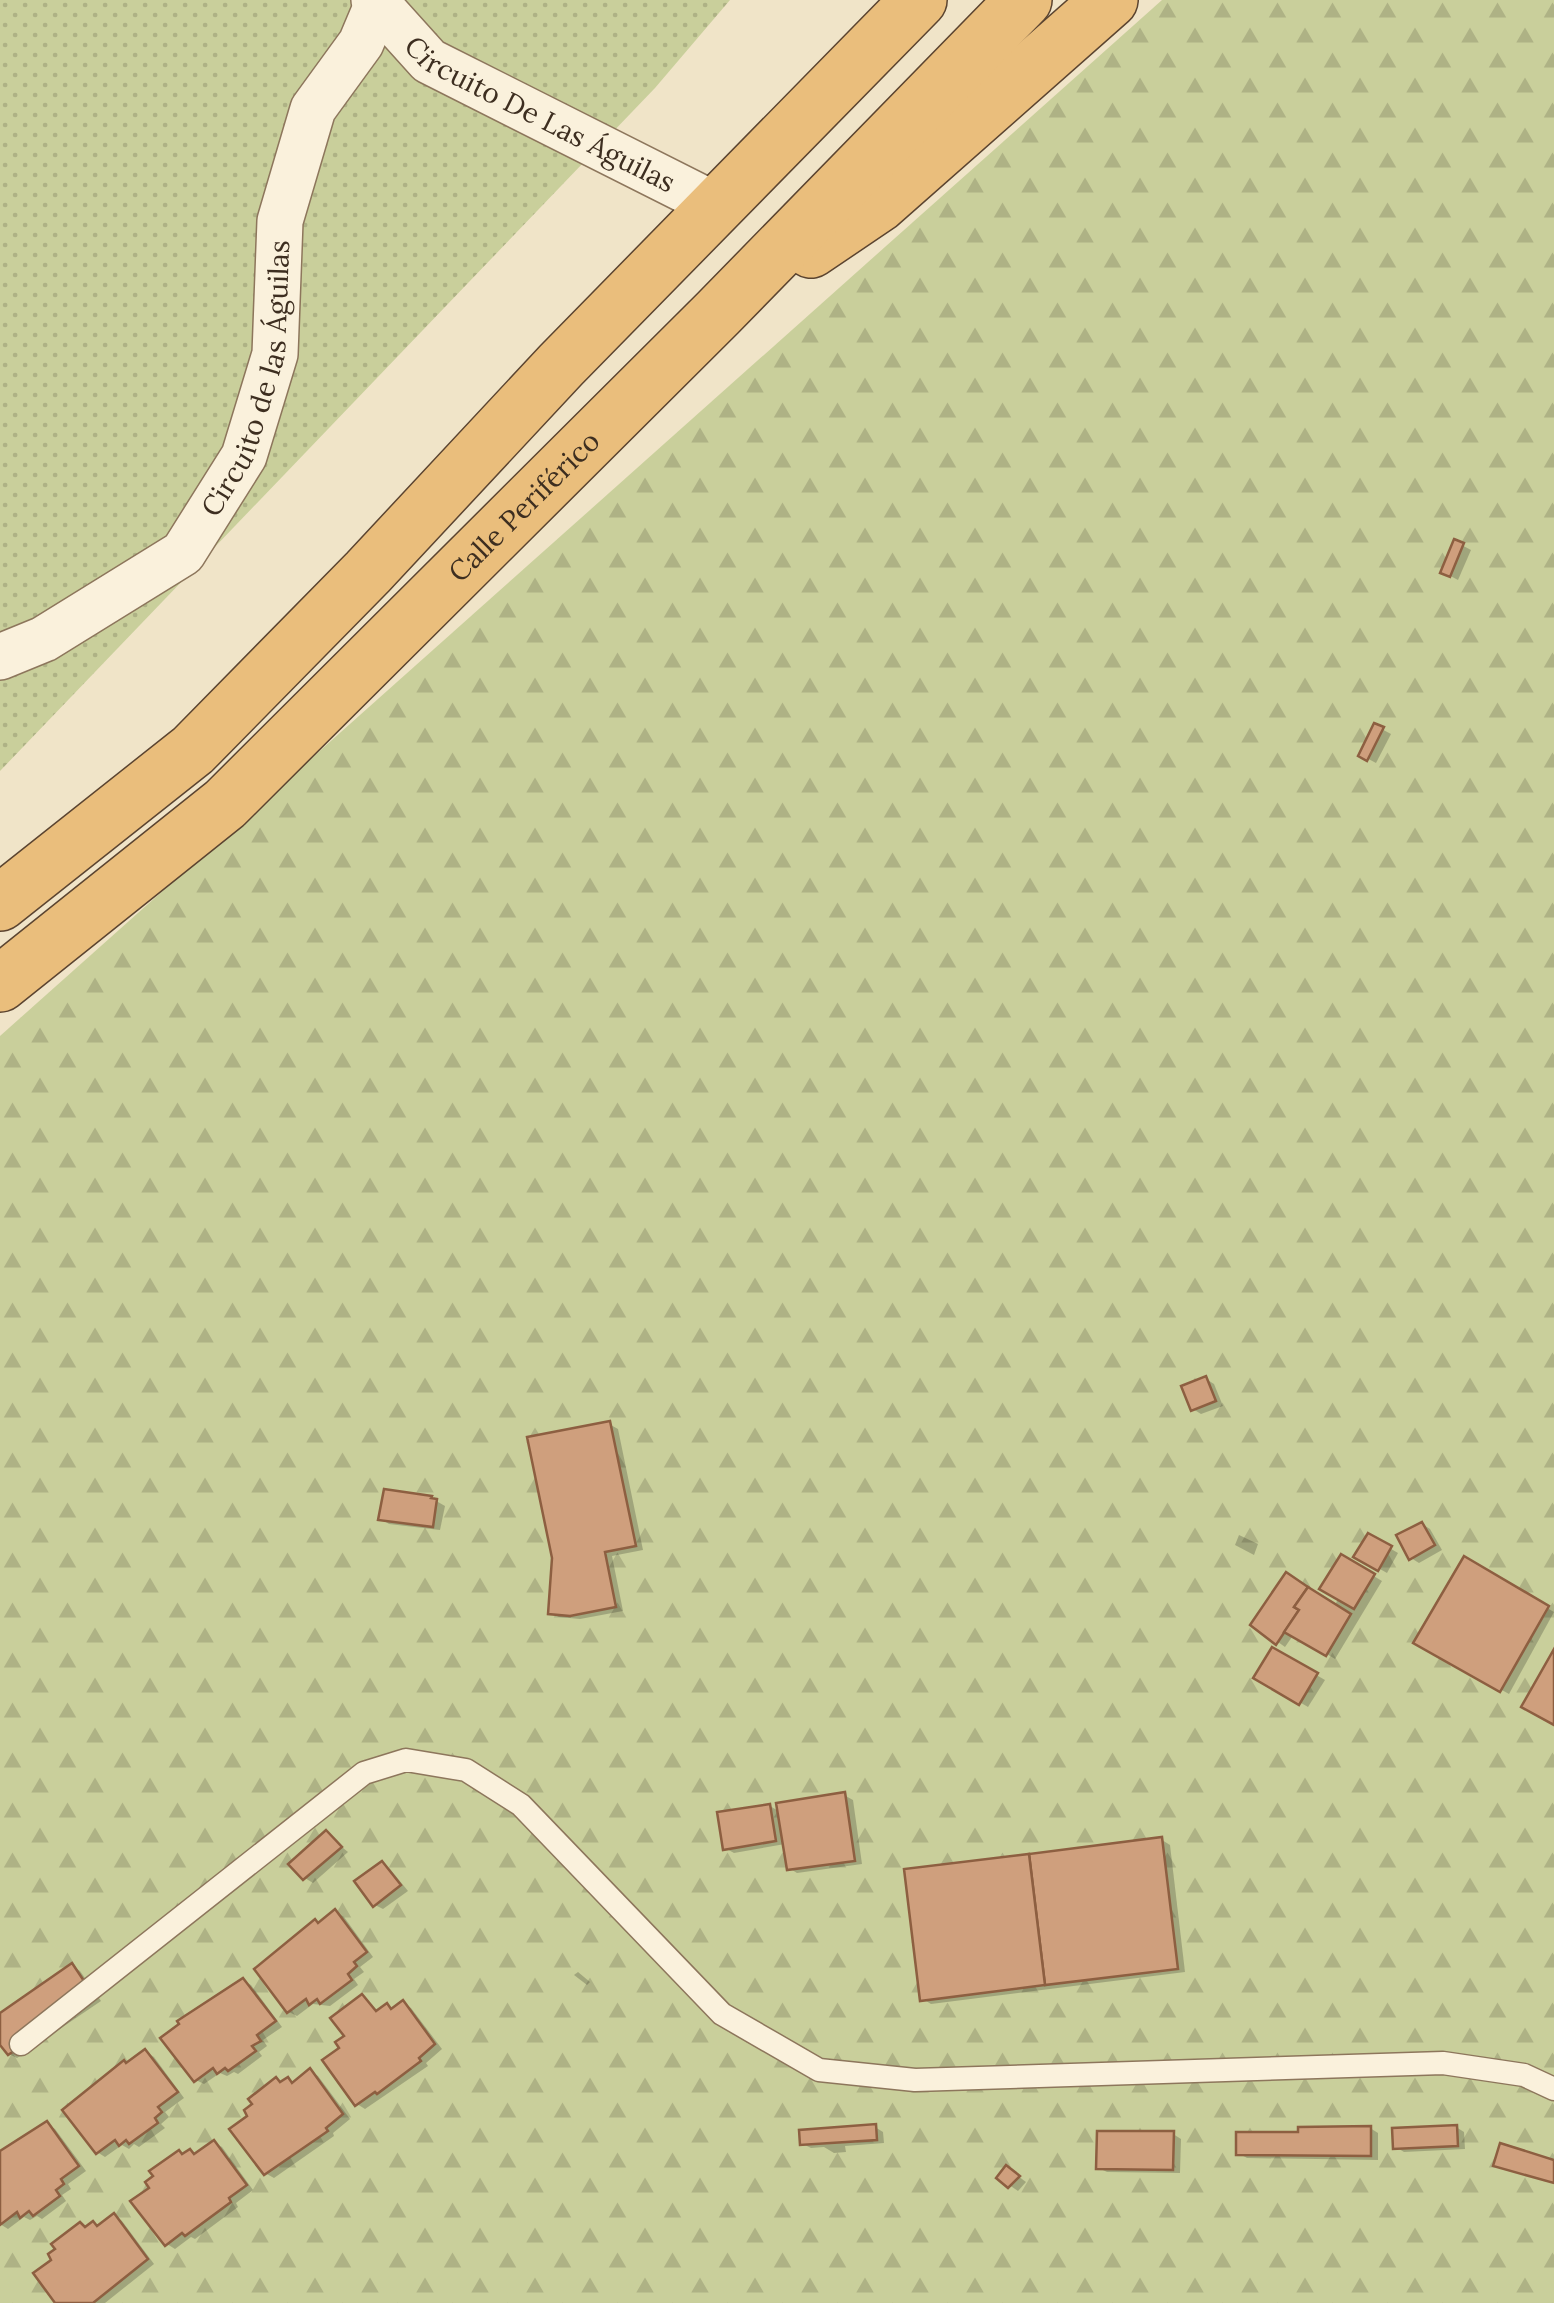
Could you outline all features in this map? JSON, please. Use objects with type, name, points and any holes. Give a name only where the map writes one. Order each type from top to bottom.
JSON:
[{"type":"highway","points":[[0,903],[193,750],[919,0]]},
{"type":"highway","name":"Calle Periférico","points":[[0,984],[225,804],[718,314],[1024,0]]},
{"type":"highway","points":[[718,314],[878,204],[1110,0]]},
{"type":"street","name":"Circuito De Las Águilas","points":[[376,3],[429,61],[717,206]]},
{"type":"street","name":"Circuito de las Águilas","points":[[0,657],[44,638],[183,552],[244,456],[275,354],[280,221],[313,109],[361,43],[376,3]]},
{"type":"lane","points":[[21,2044],[364,1773],[406,1760],[466,1770],[522,1804],[722,2014],[819,2070],[915,2080],[1443,2062],[1524,2075],[1554,2089]]},
{"type":"green space","points":[[0,0],[730,0],[655,88],[0,771]]},
{"type":"green space","points":[[1162,0],[1554,0],[1554,2303],[0,2303],[0,1036]]},
{"type":"building","points":[[1454,539],[1464,543],[1450,577],[1440,573]]},
{"type":"building","points":[[1374,723],[1384,727],[1367,761],[1358,756]]},
{"type":"building","points":[[1206,1376],[1216,1401],[1191,1411],[1181,1386]]},
{"type":"building","points":[[610,1421],[636,1546],[605,1552],[616,1607],[570,1616],[548,1614],[552,1558],[527,1437]]},
{"type":"building","points":[[384,1489],[437,1499],[433,1527],[378,1520]]},
{"type":"building","points":[[1422,1522],[1435,1545],[1409,1560],[1396,1535]]},
{"type":"building","points":[[1368,1533],[1392,1546],[1378,1571],[1353,1557]]},
{"type":"building","points":[[1341,1554],[1375,1574],[1354,1609],[1319,1589]]},
{"type":"building","points":[[1464,1556],[1549,1606],[1500,1692],[1413,1643]]},
{"type":"building","points":[[1286,1572],[1308,1587],[1294,1607],[1299,1610],[1276,1645],[1250,1625]]},
{"type":"building","points":[[1308,1587],[1351,1614],[1326,1656],[1284,1632]]},
{"type":"building","points":[[1272,1647],[1318,1673],[1299,1705],[1253,1678]]},
{"type":"building","points":[[1554,1649],[1554,1725],[1521,1707]]},
{"type":"building","points":[[845,1792],[855,1861],[787,1870],[776,1803]]},
{"type":"building","points":[[770,1804],[776,1841],[723,1850],[717,1812]]},
{"type":"building","points":[[326,1830],[342,1847],[303,1880],[288,1864]]},
{"type":"building","points":[[1162,1837],[1178,1969],[1045,1985],[1029,1854]]},
{"type":"building","points":[[1029,1854],[1045,1985],[920,2001],[904,1869]]},
{"type":"building","points":[[382,1861],[401,1885],[373,1907],[354,1881]]},
{"type":"building","points":[[335,1909],[367,1952],[354,1962],[357,1966],[348,1974],[352,1980],[320,2004],[317,1999],[309,2005],[306,1999],[287,2013],[254,1969],[315,1919],[318,1923]]},
{"type":"building","points":[[72,1963],[94,1996],[8,2055],[0,2045],[0,2013]]},
{"type":"building","points":[[243,1978],[276,2021],[257,2035],[261,2041],[252,2046],[256,2051],[228,2071],[225,2068],[217,2074],[213,2068],[194,2082],[160,2038],[179,2024],[177,2021]]},
{"type":"building","points":[[362,1994],[376,2011],[387,2003],[391,2009],[403,2000],[435,2044],[419,2058],[421,2061],[355,2106],[322,2060],[339,2048],[335,2042],[344,2036],[330,2018]]},
{"type":"building","points":[[145,2049],[178,2092],[158,2107],[162,2112],[155,2118],[158,2123],[129,2144],[126,2140],[119,2146],[115,2140],[96,2154],[62,2110],[124,2060],[126,2063]]},
{"type":"building","points":[[310,2068],[343,2114],[326,2128],[328,2131],[264,2175],[229,2129],[247,2116],[244,2110],[252,2104],[248,2099],[276,2077],[280,2082],[288,2077],[292,2083]]},
{"type":"building","points":[[47,2121],[79,2166],[61,2179],[64,2184],[56,2190],[60,2196],[33,2216],[29,2211],[20,2218],[17,2212],[0,2225],[0,2151]]},
{"type":"building","points":[[876,2124],[877,2140],[800,2145],[799,2130]]},
{"type":"building","points":[[1457,2125],[1458,2146],[1393,2149],[1392,2128]]},
{"type":"building","points":[[1371,2126],[1371,2156],[1236,2155],[1236,2132]]},
{"type":"building","points":[[1097,2131],[1174,2131],[1173,2170],[1096,2169]]},
{"type":"building","points":[[214,2140],[247,2185],[229,2198],[231,2202],[165,2246],[130,2201],[149,2188],[145,2182],[153,2176],[149,2171],[179,2150],[182,2154],[190,2149],[194,2154]]},
{"type":"building","points":[[1500,2143],[1554,2160],[1554,2183],[1493,2166]]},
{"type":"building","points":[[1006,2165],[1020,2176],[1008,2188],[996,2178]]},
{"type":"building","points":[[114,2213],[148,2259],[93,2303],[55,2303],[33,2273],[51,2260],[48,2254],[55,2249],[51,2244],[80,2222],[85,2227],[93,2221],[97,2226]]}]
